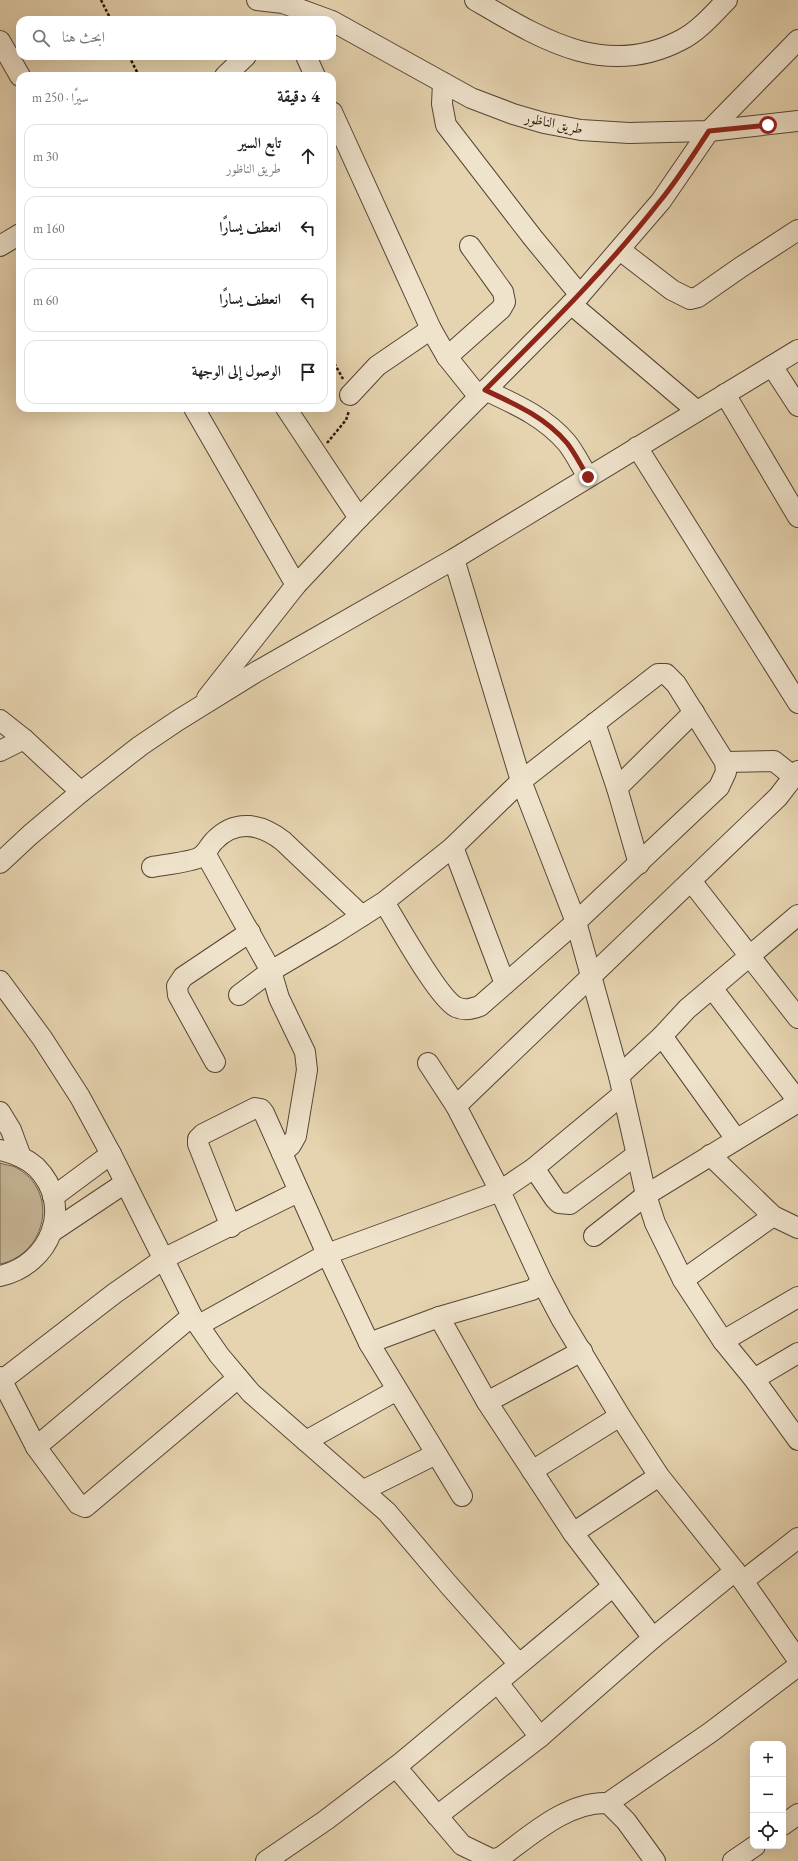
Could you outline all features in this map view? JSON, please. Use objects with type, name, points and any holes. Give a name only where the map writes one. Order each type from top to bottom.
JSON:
[{"type":"street","points":[[257,0],[285,12],[307,16]]},
{"type":"street","points":[[475,0],[527,30],[558,45],[585,53],[633,57],[682,40],[705,23],[727,0]]},
{"type":"street","name":"طريق الناظور","points":[[336,23],[471,98],[512,114],[581,130],[608,133],[709,131],[798,121]]},
{"type":"street","points":[[200,707],[296,585],[359,518],[575,299],[620,250],[678,178],[709,131],[798,40]]},
{"type":"street","points":[[0,41],[18,72]]},
{"type":"street","points":[[229,72],[242,60]]},
{"type":"street","points":[[308,60],[314,72]]},
{"type":"street","points":[[443,83],[442,104],[446,125],[533,238],[575,299],[697,411]]},
{"type":"street","points":[[336,121],[431,329],[447,357],[482,393],[522,407],[546,423],[567,443],[588,477]]},
{"type":"street","points":[[620,250],[672,290],[690,300],[698,297],[798,230]]},
{"type":"street","points":[[0,246],[16,236]]},
{"type":"street","points":[[447,357],[501,309],[505,302],[502,289],[470,246]]},
{"type":"street","points":[[350,395],[377,366],[431,329]]},
{"type":"street","points":[[0,863],[30,835],[81,792],[140,746],[200,707],[256,672],[454,559],[798,350]]},
{"type":"street","points":[[772,366],[798,406]]},
{"type":"street","points":[[725,394],[798,517]]},
{"type":"street","points":[[196,412],[296,585]]},
{"type":"street","points":[[289,412],[359,518]]},
{"type":"street","points":[[637,447],[798,703]]},
{"type":"street","points":[[454,559],[521,781],[576,922],[621,1085],[636,1155],[655,1223],[683,1280],[723,1341],[754,1379],[798,1440]]},
{"type":"street","points":[[241,654],[256,672]]},
{"type":"street","points":[[240,995],[271,971],[384,902],[453,847],[521,781],[655,676],[662,673],[676,684],[725,762],[726,772],[719,787],[576,922],[480,1006],[464,1010],[451,1004],[432,979],[384,902]]},
{"type":"street","points":[[617,788],[694,712]]},
{"type":"street","points":[[0,720],[24,739],[81,792]]},
{"type":"street","points":[[595,723],[617,788],[638,864]]},
{"type":"street","points":[[0,750],[24,739]]},
{"type":"street","points":[[456,1106],[778,797],[796,774],[774,761],[725,762]]},
{"type":"street","points":[[152,867],[199,858],[205,853],[214,840],[229,829],[240,825],[251,826],[271,832],[314,870],[362,916]]},
{"type":"street","points":[[453,847],[505,984]]},
{"type":"street","points":[[205,853],[271,971],[279,998],[305,1052],[307,1070],[296,1136],[291,1145],[282,1153]]},
{"type":"street","points":[[691,881],[798,1018]]},
{"type":"street","points":[[36,1447],[195,1320],[327,1254],[500,1191],[534,1168],[621,1085],[687,1009],[798,915]]},
{"type":"street","points":[[215,1062],[178,995],[177,986],[182,977],[250,932]]},
{"type":"street","points":[[0,981],[6,1004],[42,1038],[76,1090],[111,1154],[124,1183],[195,1320],[238,1378],[280,1419],[364,1490],[397,1523],[448,1584],[519,1664]]},
{"type":"street","points":[[594,1236],[646,1195],[798,1101],[712,988]]},
{"type":"street","points":[[662,1036],[736,1139]]},
{"type":"street","points":[[396,1767],[462,1845],[482,1856],[495,1859],[501,1857],[560,1817],[590,1804],[608,1803],[711,1732],[797,1659],[739,1576],[659,1476],[620,1416],[582,1350],[561,1318],[542,1282],[500,1191],[456,1106],[428,1063]]},
{"type":"street","points":[[231,1226],[198,1144],[200,1136],[255,1108],[261,1109],[369,1343],[396,1390],[462,1496]]},
{"type":"street","points":[[0,1112],[11,1130],[22,1157]]},
{"type":"street","points":[[0,1150],[22,1157],[36,1167],[47,1181],[53,1197],[55,1214],[53,1231],[45,1248],[33,1261],[18,1271],[0,1276]]},
{"type":"street","points":[[53,1197],[111,1154]]},
{"type":"street","points":[[534,1168],[559,1203],[570,1204],[636,1155]]},
{"type":"street","points":[[710,1155],[773,1216],[798,1228]]},
{"type":"street","points":[[53,1231],[124,1183]]},
{"type":"street","points":[[238,1378],[85,1507],[78,1504],[36,1447],[1,1379],[164,1258],[298,1192]]},
{"type":"street","points":[[683,1280],[773,1216]]},
{"type":"street","points":[[369,1343],[439,1317],[532,1290],[542,1282]]},
{"type":"street","points":[[723,1341],[798,1296]]},
{"type":"street","points":[[439,1317],[487,1402],[573,1534],[612,1587],[653,1638]]},
{"type":"street","points":[[487,1402],[582,1350]]},
{"type":"street","points":[[754,1379],[798,1353]]},
{"type":"street","points":[[306,1441],[396,1390]]},
{"type":"street","points":[[532,1471],[620,1416]]},
{"type":"street","points":[[364,1490],[436,1454]]},
{"type":"street","points":[[573,1534],[659,1476]]},
{"type":"street","points":[[437,1816],[540,1737],[653,1638],[739,1576],[798,1538]]},
{"type":"street","points":[[266,1861],[326,1820],[396,1767],[612,1587]]},
{"type":"street","points":[[498,1683],[540,1737]]},
{"type":"street","points":[[608,1803],[626,1821],[655,1861]]},
{"type":"street","points":[[786,1823],[798,1814]]},
{"type":"street","points":[[733,1861],[751,1849]]},
{"type":"path","points":[[100,0],[109,16]]},
{"type":"path","points":[[131,60],[137,72]]},
{"type":"shaded area","points":[[0,1163],[15,1167],[29,1177],[38,1190],[42,1205],[42,1220],[37,1235],[28,1248],[16,1258],[0,1264]]},
{"type":"route","points":[[588,477],[567,443],[546,423],[522,407],[485,390],[580,295],[620,250],[678,178],[709,131],[768,125]]}]
